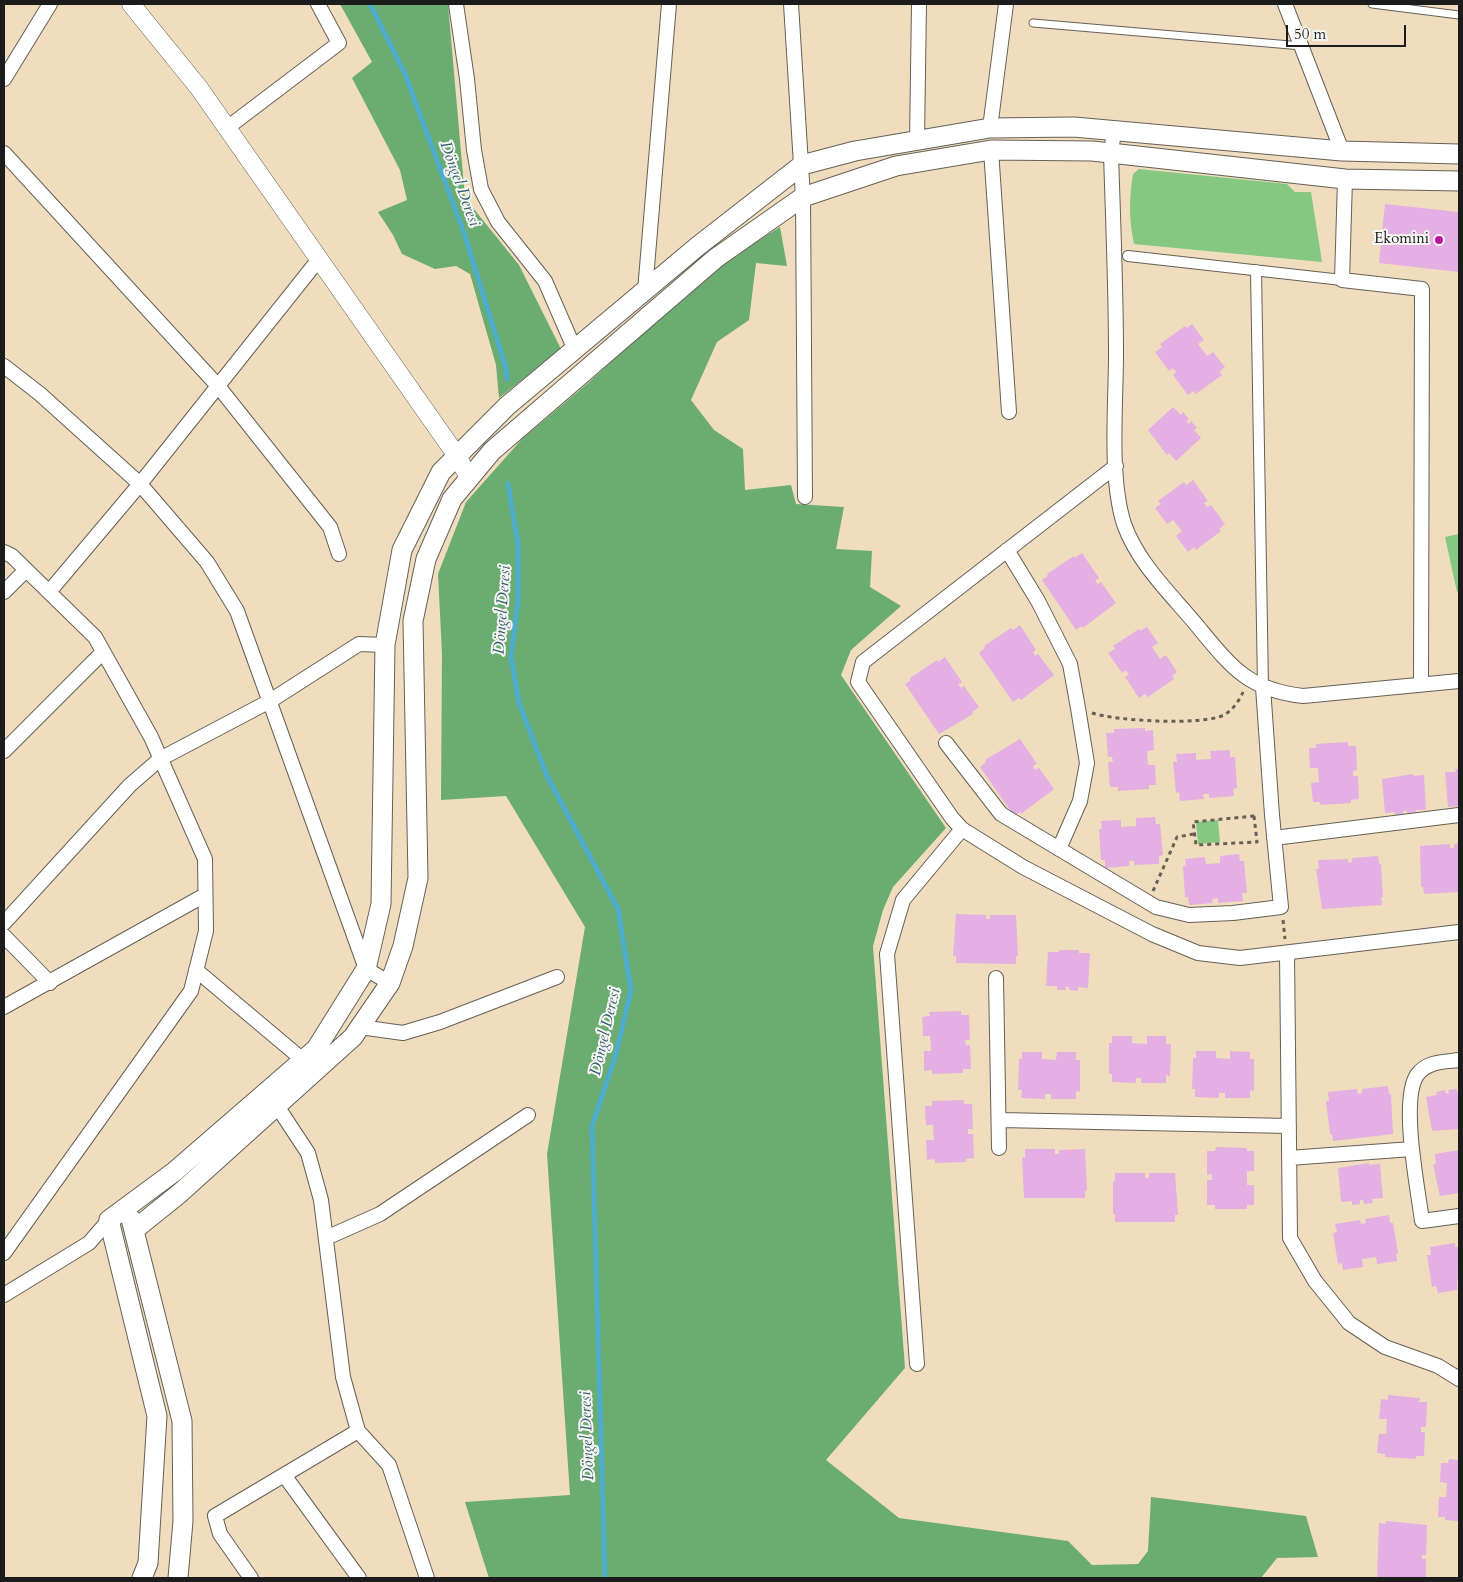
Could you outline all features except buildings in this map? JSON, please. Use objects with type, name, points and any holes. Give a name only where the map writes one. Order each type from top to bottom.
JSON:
[{"type":"main road","points":[[142,1578],[148,1563],[157,1416],[113,1243],[109,1220],[174,1172],[316,1049],[366,969],[381,904],[385,645],[402,550],[441,472],[507,406],[698,246],[802,166],[856,151],[990,128],[1074,127],[1342,151],[1459,154]]},
{"type":"main road","points":[[134,1230],[180,1193],[353,1038],[390,983],[404,946],[418,878],[413,621],[426,560],[452,499],[492,451],[716,258],[803,197],[896,166],[990,150],[1111,153],[1345,179],[1459,181]]},
{"type":"main road","points":[[128,1207],[182,1421],[183,1522],[178,1578]]},
{"type":"street","points":[[4,78],[50,4]]},
{"type":"street","points":[[131,4],[199,88],[457,456],[469,478]]},
{"type":"street","points":[[227,128],[339,43],[318,4]]},
{"type":"street","points":[[456,4],[468,79],[474,150],[481,189],[498,222],[545,281],[575,350]]},
{"type":"street","points":[[645,291],[669,4]]},
{"type":"street","points":[[790,4],[803,197],[804,497]]},
{"type":"street","points":[[917,140],[919,4]]},
{"type":"street","points":[[990,128],[1006,4]]},
{"type":"street","points":[[1286,4],[1342,151]]},
{"type":"street","points":[[1114,131],[1111,153],[1116,314],[1116,496],[1125,526],[1146,564],[1227,661],[1249,680],[1263,687],[1283,694],[1303,696],[1459,681]]},
{"type":"street","points":[[990,150],[1009,412]]},
{"type":"street","points":[[4,153],[218,386],[330,528],[339,554]]},
{"type":"street","points":[[1342,280],[1345,179]]},
{"type":"street","points":[[1128,256],[1422,289],[1421,684]]},
{"type":"street","points":[[48,592],[140,484],[319,258]]},
{"type":"street","points":[[946,743],[1001,814],[1156,907],[1189,915],[1233,913],[1281,907],[1263,687],[1256,270]]},
{"type":"street","points":[[4,366],[40,394],[140,484],[207,562],[237,611],[366,969],[390,983]]},
{"type":"street","points":[[1116,466],[863,662],[858,682],[962,829],[1032,871],[1152,934],[1198,952],[1240,958],[1459,932]]},
{"type":"street","points":[[1007,550],[1038,601],[1070,664],[1078,708],[1087,763],[1080,801],[1059,849]]},
{"type":"street","points":[[4,552],[26,570],[95,637],[151,737],[205,859],[206,930],[191,992],[4,1250]]},
{"type":"street","points":[[4,592],[26,570]]},
{"type":"street","points":[[4,923],[130,785],[160,759],[270,701],[359,644],[385,645]]},
{"type":"street","points":[[4,750],[103,652]]},
{"type":"street","points":[[1274,838],[1459,815]]},
{"type":"street","points":[[917,1364],[887,954],[902,900],[962,829]]},
{"type":"street","points":[[4,1007],[205,895]]},
{"type":"street","points":[[4,936],[50,983]]},
{"type":"street","points":[[1287,953],[1290,1238],[1315,1281],[1349,1323],[1386,1347],[1438,1366],[1459,1379]]},
{"type":"street","points":[[196,970],[303,1060]]},
{"type":"street","points":[[360,1027],[403,1032],[440,1022],[557,977]]},
{"type":"street","points":[[996,978],[999,1148]]},
{"type":"street","points":[[1459,1060],[1433,1063],[1418,1074],[1410,1090],[1412,1149],[1422,1221],[1459,1216]]},
{"type":"street","points":[[271,1088],[277,1106],[308,1153],[322,1200],[343,1377],[358,1431],[389,1465],[427,1578]]},
{"type":"street","points":[[326,1238],[380,1214],[528,1115]]},
{"type":"street","points":[[1000,1120],[1290,1126]]},
{"type":"street","points":[[1289,1158],[1412,1149]]},
{"type":"street","points":[[4,1295],[89,1243],[109,1220]]},
{"type":"street","points":[[89,1243],[113,1243],[134,1230]]},
{"type":"street","points":[[251,1578],[220,1534],[215,1516],[358,1431]]},
{"type":"street","points":[[284,1475],[359,1578]]},
{"type":"lane","points":[[1372,4],[1459,15]]},
{"type":"lane","points":[[1033,23],[1302,46]]},
{"type":"path","points":[[1078,708],[1102,716],[1138,720],[1209,719],[1223,716],[1232,709],[1249,680]]},
{"type":"path","points":[[1254,816],[1257,842],[1196,845],[1193,822],[1254,816],[1272,815]]},
{"type":"path","points":[[1148,903],[1177,837],[1194,834]]},
{"type":"path","points":[[1281,907],[1287,953]]},
{"type":"green space","points":[[340,4],[448,4],[465,198],[519,265],[561,349],[499,398],[496,365],[470,274],[456,266],[435,269],[402,254],[393,235],[378,212],[407,200],[400,170],[352,78],[372,62]]},
{"type":"green space","points":[[1139,169],[1287,184],[1295,192],[1311,192],[1322,262],[1134,244],[1130,218],[1131,191],[1133,174]]},
{"type":"green space","points":[[780,227],[787,266],[756,263],[749,320],[717,342],[691,400],[714,430],[743,449],[745,490],[791,485],[796,504],[844,507],[836,549],[872,551],[870,587],[901,606],[851,650],[841,675],[946,828],[893,887],[883,910],[873,946],[905,1368],[826,1460],[899,1518],[1068,1541],[1092,1565],[1138,1564],[1148,1551],[1151,1497],[1306,1516],[1318,1557],[1277,1558],[1261,1578],[489,1578],[465,1502],[570,1495],[547,1154],[585,927],[506,796],[441,800],[442,654],[438,574],[466,502],[522,439],[588,383],[716,267]]},
{"type":"green space","points":[[1459,534],[1459,592],[1457,592],[1445,537]]},
{"type":"green space","points":[[1218,820],[1220,842],[1198,844],[1196,822]]},
{"type":"waterway","name":"Döngel Deresi","points":[[370,4],[405,74],[464,233],[506,368],[507,379]]},
{"type":"waterway","name":"Döngel Deresi","points":[[508,484],[518,544],[518,600],[511,656],[519,703],[547,776],[618,909],[631,990],[616,1054],[592,1126],[605,1578]]},
{"type":"place","name":"Ekomini","points":[[1439,240]]}]
